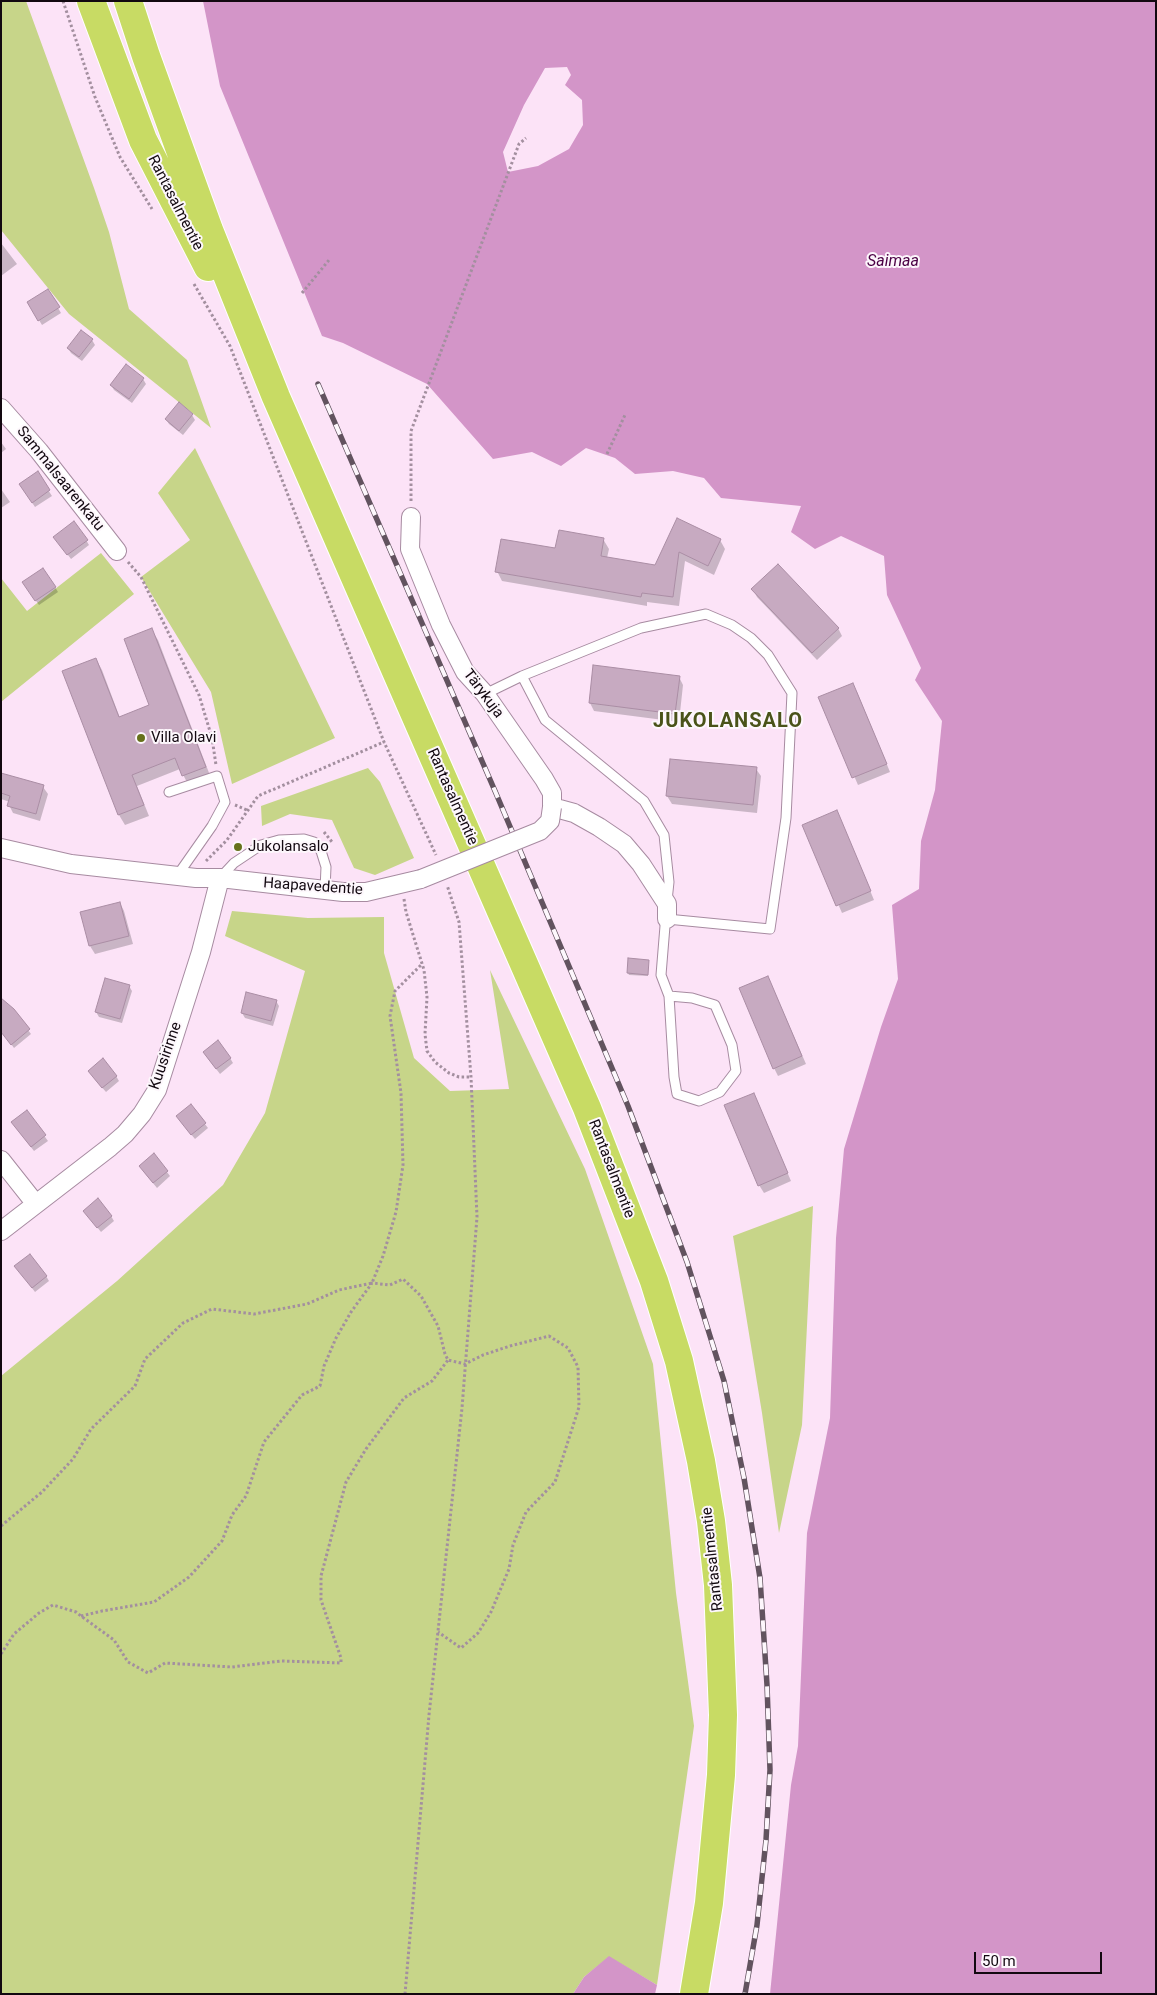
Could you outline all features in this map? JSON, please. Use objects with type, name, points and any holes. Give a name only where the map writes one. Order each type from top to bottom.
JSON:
[{"type":"highway","name":"Rantasalmentie","points":[[91,1],[143,140],[276,397]]},
{"type":"highway","name":"Rantasalmentie","points":[[120,1],[132,34],[146,56]]},
{"type":"highway","name":"Rantasalmentie","points":[[128,1],[209,230],[276,397],[588,1108],[654,1281],[679,1361],[701,1461],[715,1557],[718,1585],[723,1715],[722,1775],[709,1903],[694,1994]]},
{"type":"street","name":"Sammalsaarenkatu","points":[[1,408],[39,451],[117,550]]},
{"type":"street","name":"Tärykuja","points":[[411,517],[410,549],[441,625],[465,672],[485,694],[544,778],[552,793],[552,808]]},
{"type":"street","points":[[552,808],[574,813],[600,827],[624,844],[641,864],[667,911]]},
{"type":"street","name":"Haapavedentie","points":[[1,848],[71,864],[196,878],[220,878],[325,890],[366,892],[421,880],[540,831],[550,821],[552,808]]},
{"type":"street","name":"Kuusirinne","points":[[1,1231],[125,1134],[142,1114],[157,1090],[201,952],[220,878]]},
{"type":"street","points":[[1,1160],[35,1204]]},
{"type":"lane","points":[[485,694],[522,676],[641,628],[706,614],[732,625],[751,638],[768,655],[792,693],[786,818],[770,929],[667,911]]},
{"type":"lane","points":[[522,676],[545,720],[644,801],[664,835],[669,882],[661,975],[669,996],[674,1077],[677,1094],[699,1101],[720,1092],[736,1071],[732,1045],[715,1005],[692,998],[669,996]]},
{"type":"lane","points":[[169,792],[217,776],[225,802],[212,826],[178,876]]},
{"type":"lane","points":[[220,878],[234,863],[261,845],[279,840],[304,839],[314,842],[321,851],[326,867],[325,890]]},
{"type":"path","points":[[63,1],[95,98],[120,157],[155,215]]},
{"type":"path","points":[[411,517],[411,431],[427,384],[508,172],[519,144],[526,138]]},
{"type":"path","points":[[302,293],[330,260]]},
{"type":"path","points":[[192,281],[230,346],[384,742],[438,860]]},
{"type":"path","points":[[607,454],[625,415]]},
{"type":"path","points":[[117,550],[141,577],[199,694],[212,738],[217,776]]},
{"type":"path","points":[[196,878],[198,869],[226,840],[258,796],[384,742]]},
{"type":"path","points":[[405,1994],[465,1364],[477,1217],[471,1077],[459,922],[445,879]]},
{"type":"path","points":[[404,899],[406,912],[422,964],[426,996],[425,1034],[427,1051],[435,1062],[449,1073],[459,1077],[471,1077]]},
{"type":"path","points":[[82,1616],[102,1610],[154,1602],[189,1577],[222,1541],[232,1515],[246,1496],[264,1442],[302,1395],[320,1386],[324,1366],[336,1338],[351,1312],[372,1283],[383,1256],[396,1212],[403,1165],[401,1093],[390,1016],[395,991],[422,964]]},
{"type":"path","points":[[1,1526],[42,1492],[73,1459],[91,1429],[135,1386],[145,1358],[183,1323],[212,1309],[254,1314],[307,1304],[339,1290],[372,1283],[390,1285],[403,1279],[421,1296],[438,1326],[448,1360]]},
{"type":"path","points":[[438,1632],[461,1648],[478,1633],[497,1601],[509,1569],[513,1545],[526,1512],[555,1482],[579,1407],[578,1367],[568,1348],[549,1336],[483,1355],[465,1364],[448,1360]]},
{"type":"path","points":[[1,1654],[14,1634],[39,1613],[53,1605],[76,1612],[82,1616],[114,1640],[128,1662],[148,1673],[165,1663],[232,1667],[281,1661],[341,1663],[341,1658],[321,1600],[321,1576],[346,1482],[366,1449],[404,1398],[432,1381],[448,1360]]},
{"type":"green space","points":[[1,1],[26,1],[109,232],[129,309],[187,360],[211,428],[69,314],[1,230]]},
{"type":"green space","points":[[195,448],[335,738],[232,784],[211,692],[141,577],[190,540],[158,493]]},
{"type":"green space","points":[[101,553],[134,594],[1,702],[1,578],[27,611]]},
{"type":"green space","points":[[368,768],[380,782],[414,858],[375,875],[354,868],[332,820],[290,814],[262,826],[261,806]]},
{"type":"green space","points":[[232,911],[308,918],[384,917],[384,953],[414,1058],[450,1091],[509,1089],[490,970],[585,1169],[653,1364],[676,1593],[694,1726],[657,1985],[609,1957],[584,1977],[573,1994],[1,1994],[1,1376],[117,1281],[223,1185],[265,1113],[305,971],[225,936]]},
{"type":"green space","points":[[813,1206],[802,1425],[779,1533],[762,1413],[733,1236]]},
{"type":"water","name":"Saimaa","points":[[203,1],[1156,1],[1156,1994],[770,1994],[791,1785],[798,1746],[807,1533],[830,1418],[836,1238],[844,1149],[881,1027],[898,979],[892,905],[919,889],[921,841],[935,790],[942,721],[915,680],[921,668],[887,595],[884,556],[841,536],[815,549],[791,532],[801,506],[721,498],[704,478],[673,471],[635,474],[615,458],[586,448],[561,466],[532,452],[493,459],[427,384],[343,343],[322,336],[220,86]],"holes":[[[567,67],[571,75],[565,85],[582,100],[583,125],[569,149],[538,166],[508,172],[503,152],[524,105],[545,68]]]},
{"type":"water","points":[[609,1956],[657,1985],[655,1994],[573,1994],[584,1977]]},
{"type":"building","points":[[48,289],[60,307],[38,321],[27,302]]},
{"type":"building","points":[[81,330],[93,339],[79,357],[67,348]]},
{"type":"building","points":[[126,364],[144,378],[129,399],[110,385]]},
{"type":"building","points":[[179,402],[193,414],[179,431],[165,419]]},
{"type":"building","points":[[38,471],[50,490],[32,503],[19,484]]},
{"type":"building","points":[[677,518],[721,539],[708,566],[679,552],[673,597],[642,593],[641,597],[495,572],[501,539],[555,548],[559,530],[604,538],[601,556],[655,565]]},
{"type":"building","points":[[74,521],[88,540],[67,555],[53,537]]},
{"type":"building","points":[[778,564],[839,628],[812,653],[751,589]]},
{"type":"building","points":[[43,568],[56,587],[35,601],[22,582]]},
{"type":"building","name":"Villa Olavi","points":[[152,628],[206,767],[182,776],[175,758],[132,775],[144,805],[118,815],[62,671],[96,658],[119,717],[149,705],[124,639]]},
{"type":"building","points":[[593,665],[680,676],[675,714],[589,703]]},
{"type":"building","points":[[853,683],[887,764],[852,778],[818,697]]},
{"type":"building","points":[[670,759],[757,767],[753,805],[666,796]]},
{"type":"building","points":[[1,773],[44,785],[36,814],[7,806],[10,796],[1,793]]},
{"type":"building","points":[[837,810],[871,891],[836,906],[802,825]]},
{"type":"building","points":[[120,902],[129,936],[89,946],[80,912]]},
{"type":"building","points":[[628,958],[649,960],[648,975],[627,973]]},
{"type":"building","points":[[768,976],[802,1056],[773,1069],[739,988]]},
{"type":"building","points":[[105,978],[130,985],[120,1019],[95,1012]]},
{"type":"building","points":[[246,992],[277,1000],[271,1021],[241,1013]]},
{"type":"building","points":[[1,998],[14,1009],[30,1029],[11,1045],[1,1032]]},
{"type":"building","points":[[218,1040],[231,1058],[216,1069],[203,1052]]},
{"type":"building","points":[[103,1058],[117,1076],[102,1088],[88,1071]]},
{"type":"building","points":[[754,1093],[788,1173],[758,1186],[724,1105]]},
{"type":"building","points":[[191,1104],[206,1123],[191,1135],[176,1116]]},
{"type":"building","points":[[27,1110],[46,1135],[31,1147],[11,1122]]},
{"type":"building","points":[[154,1153],[168,1171],[153,1183],[139,1166]]},
{"type":"building","points":[[98,1198],[112,1216],[97,1228],[83,1211]]},
{"type":"building","points":[[30,1254],[47,1276],[32,1288],[14,1266]]},
{"type":"railway","points":[[318,384],[495,791],[628,1106],[687,1262],[724,1381],[744,1478],[760,1578],[770,1770],[766,1840],[757,1925],[745,1994]]},
{"type":"place","name":"Villa Olavi","points":[[141,738]]},
{"type":"place","name":"Jukolansalo","points":[[238,847]]},
{"type":"district","name":"JUKOLANSALO","points":[[728,722]]}]
